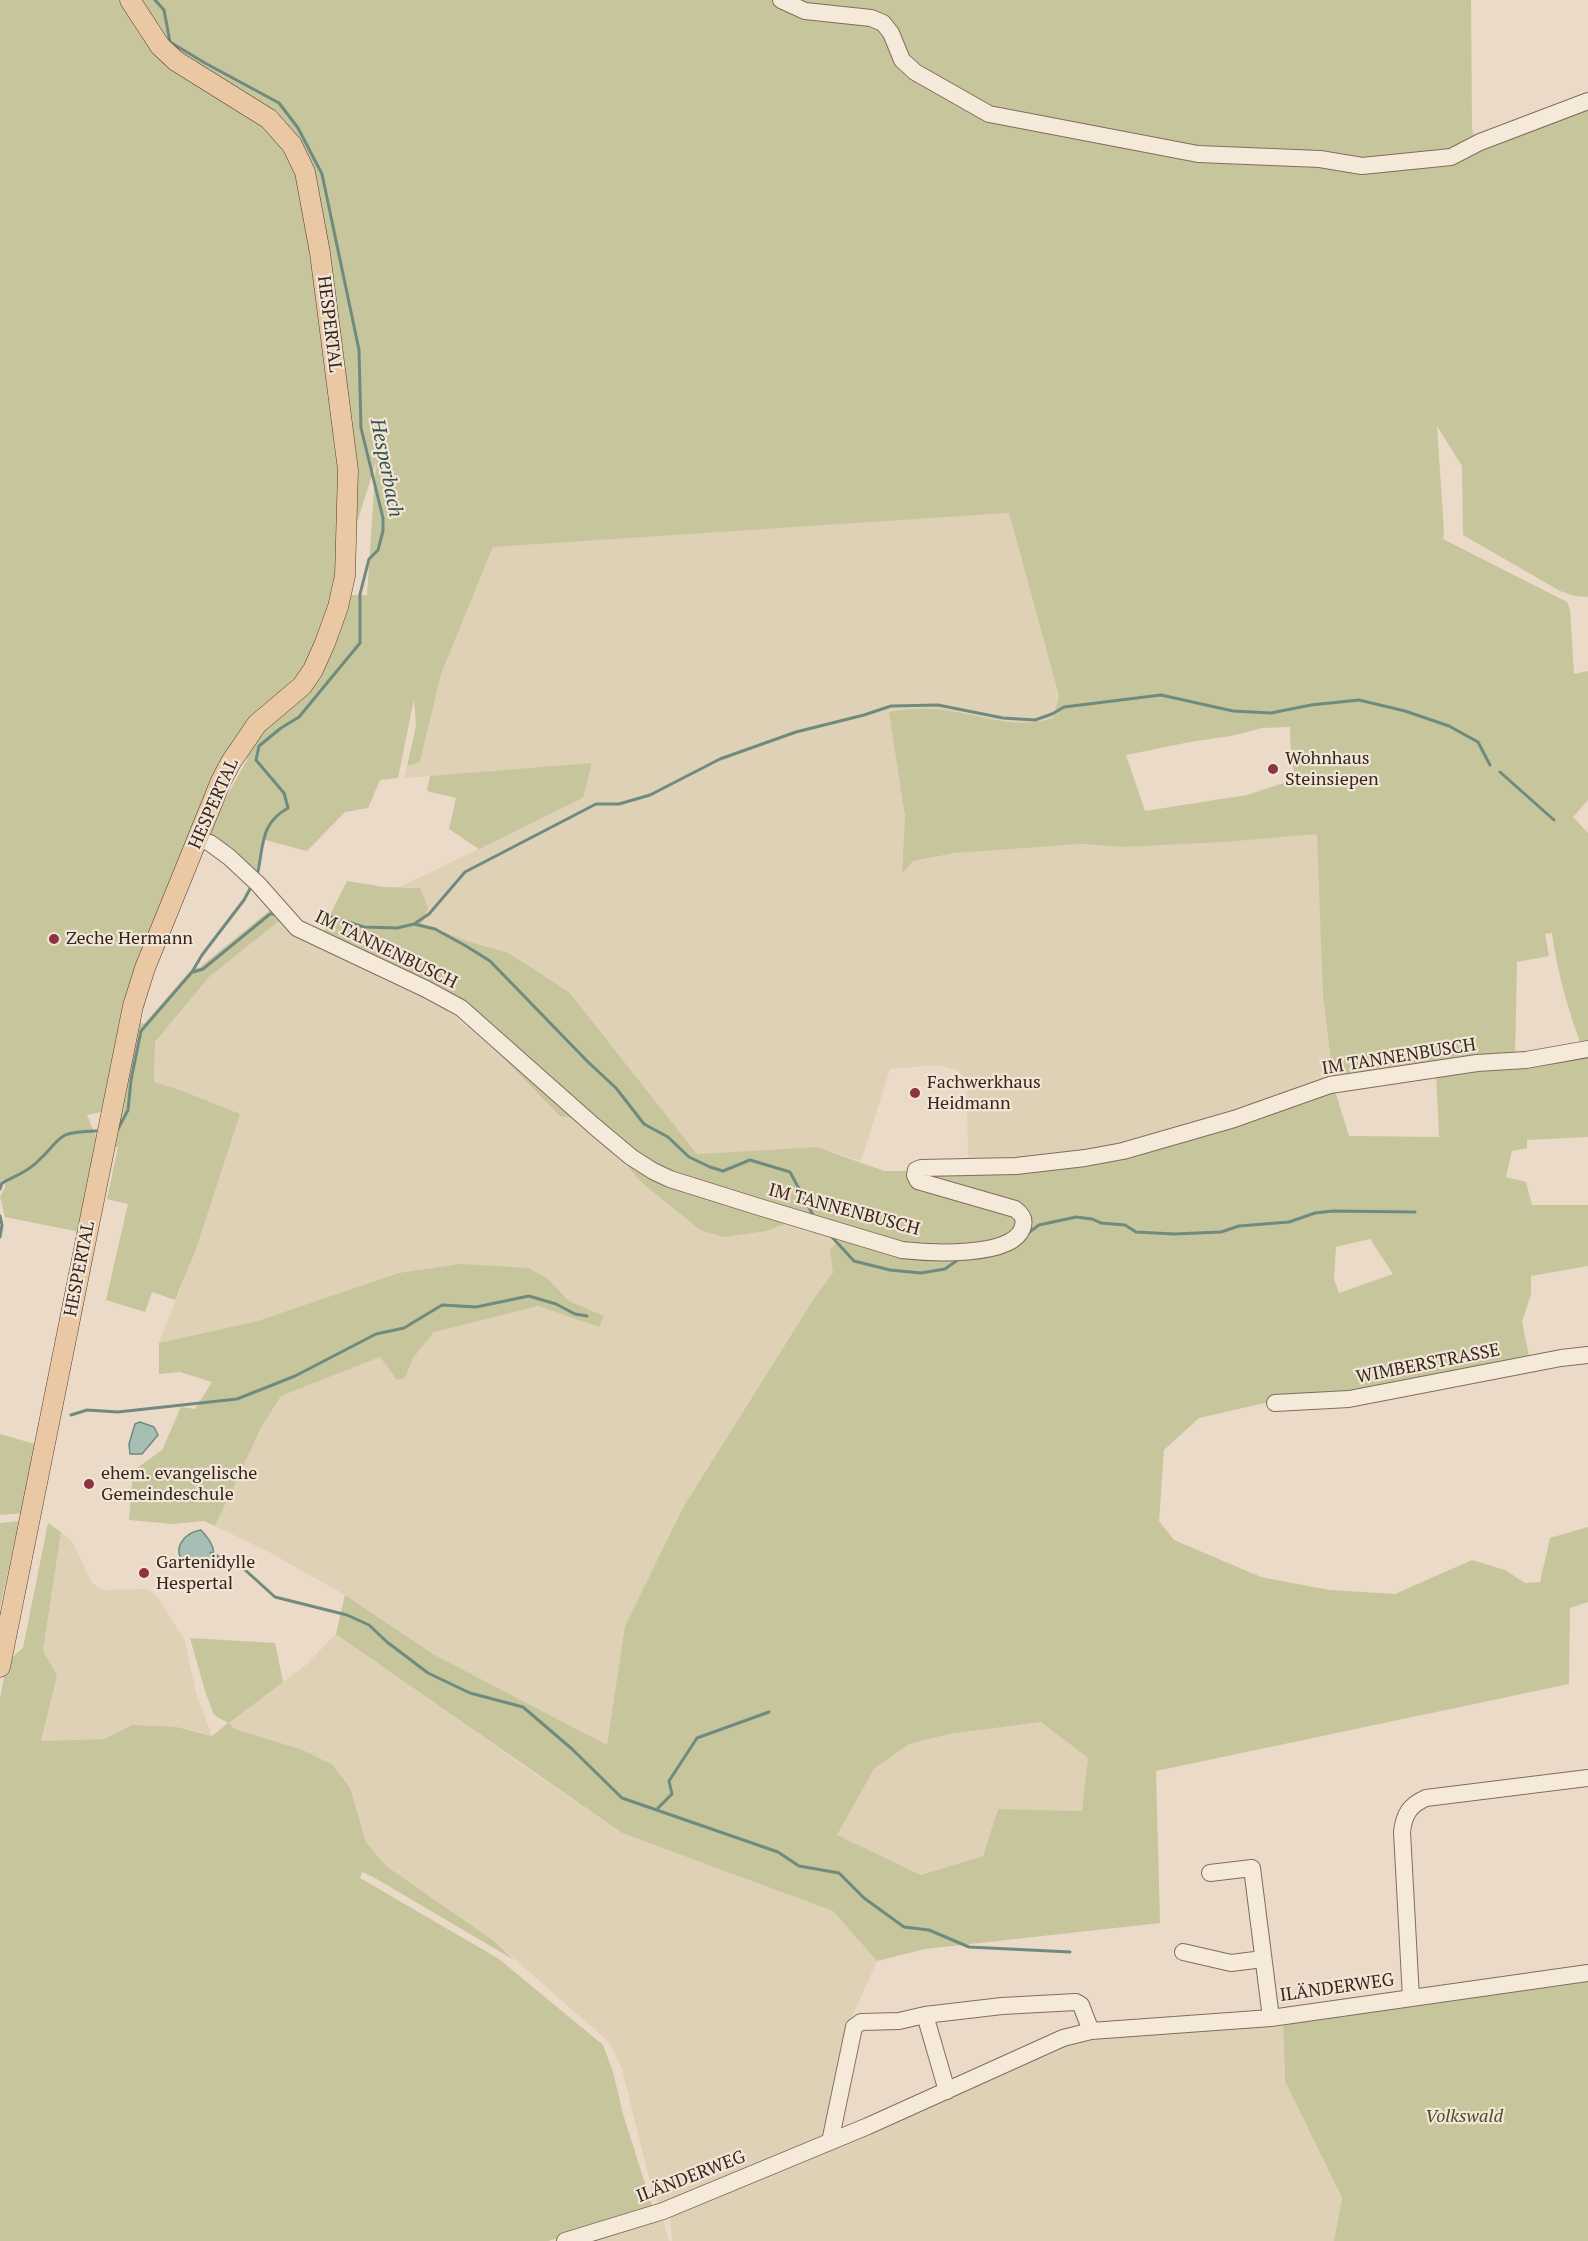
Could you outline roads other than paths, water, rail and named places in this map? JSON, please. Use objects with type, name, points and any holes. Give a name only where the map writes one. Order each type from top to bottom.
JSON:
[{"type":"main road","name":"HESPERTAL","points":[[0,1667],[133,1006],[145,968],[221,781],[257,724],[302,686],[313,670],[338,607],[345,576],[348,470],[320,253],[305,172],[292,145],[269,119],[176,61],[160,46],[130,0]]},
{"type":"street","points":[[781,0],[805,11],[871,18],[883,23],[891,33],[902,60],[915,72],[989,114],[1198,154],[1320,159],[1362,166],[1451,157],[1480,142],[1588,101]]},
{"type":"street","name":"IM TANNENBUSCH","points":[[198,839],[210,843],[254,879],[297,928],[426,989],[460,1008],[602,1133],[631,1157],[653,1171],[670,1179],[863,1239],[921,1252],[980,1251],[1005,1245],[1022,1231],[1024,1222],[1022,1214],[1015,1209],[918,1180],[915,1175],[916,1170],[921,1168],[1016,1166],[1085,1158],[1122,1151],[1234,1119],[1330,1085],[1588,1049]]},
{"type":"street","name":"WIMBERSTRASSE","points":[[1275,1403],[1348,1399],[1561,1358],[1588,1355]]},
{"type":"street","points":[[1412,1998],[1402,1832],[1407,1812],[1414,1804],[1426,1798],[1588,1778]]},
{"type":"street","points":[[1210,1873],[1252,1868],[1271,2018]]},
{"type":"street","points":[[1184,1952],[1232,1963],[1263,1959]]},
{"type":"street","name":"ILÄNDERWEG","points":[[565,2241],[663,2211],[830,2142],[1063,2038],[1090,2031],[1271,2018],[1588,1972]]},
{"type":"street","points":[[830,2142],[854,2027],[861,2022],[899,2021],[925,2015],[1002,2006],[1077,2002],[1081,2005],[1090,2031]]},
{"type":"street","points":[[925,2015],[947,2091]]},
{"type":"waterway","name":"Hesperbach","points":[[155,0],[164,10],[170,42],[279,103],[298,128],[322,174],[359,350],[361,428],[383,518],[383,531],[378,550],[369,559],[360,594],[360,643],[299,717],[259,746],[256,760],[284,793],[288,808],[279,814],[267,829],[257,876]]},
{"type":"waterway","points":[[414,924],[429,914],[465,872],[596,804],[619,804],[650,795],[720,759],[796,732],[891,706],[938,705],[1003,718],[1035,720],[1064,707],[1161,695],[1233,711],[1271,713],[1311,705],[1359,700],[1405,711],[1449,726],[1478,742],[1490,765]]},
{"type":"waterway","points":[[1500,772],[1554,820]]},
{"type":"waterway","name":"Hesperbach","points":[[118,1129],[128,1110],[131,1080],[141,1031],[192,972],[251,887]]},
{"type":"waterway","points":[[193,972],[203,969],[270,914],[277,914]]},
{"type":"waterway","points":[[332,917],[364,927],[397,928],[414,924],[435,929],[466,946],[490,961],[616,1088],[644,1124],[668,1137],[689,1157],[710,1167],[723,1171],[750,1160],[790,1172],[813,1215]]},
{"type":"waterway","name":"Hesperbach","points":[[0,1189],[2,1183],[32,1166],[60,1138],[72,1133],[96,1131]]},
{"type":"waterway","points":[[1028,1233],[1039,1225],[1076,1217],[1101,1223],[1125,1225],[1136,1232],[1174,1234],[1221,1232],[1239,1226],[1289,1222],[1315,1213],[1333,1211],[1415,1212]]},
{"type":"waterway","name":"Hesperbach","points":[[0,1216],[2,1225],[0,1237]]},
{"type":"waterway","points":[[831,1236],[854,1261],[890,1270],[921,1273],[945,1269],[959,1259]]},
{"type":"waterway","points":[[71,1415],[87,1410],[118,1412],[237,1399],[295,1376],[376,1334],[404,1328],[442,1305],[476,1307],[529,1296],[556,1304],[575,1314],[587,1316]]},
{"type":"waterway","points":[[211,1553],[244,1569],[275,1597],[347,1615],[369,1625],[387,1642],[428,1673],[470,1693],[523,1707],[572,1749],[622,1798],[778,1852],[799,1866],[839,1873],[864,1898],[904,1927],[929,1930],[969,1947],[1070,1952]]},
{"type":"waterway","points":[[657,1809],[672,1794],[669,1781],[697,1738],[769,1712]]},
{"type":"place","name":"Wohnhaus Steinsiepen","points":[[1273,769]]},
{"type":"place","name":"Zeche Hermann","points":[[54,939]]},
{"type":"place","name":"Fachwerkhaus Heidmann","points":[[915,1093]]},
{"type":"place","name":"ehem. evangelische Gemeindeschule","points":[[89,1484]]},
{"type":"place","name":"Gartenidylle Hespertal","points":[[144,1573]]},
{"type":"park label","name":"Volkswald","points":[[1464,2117]]}]
